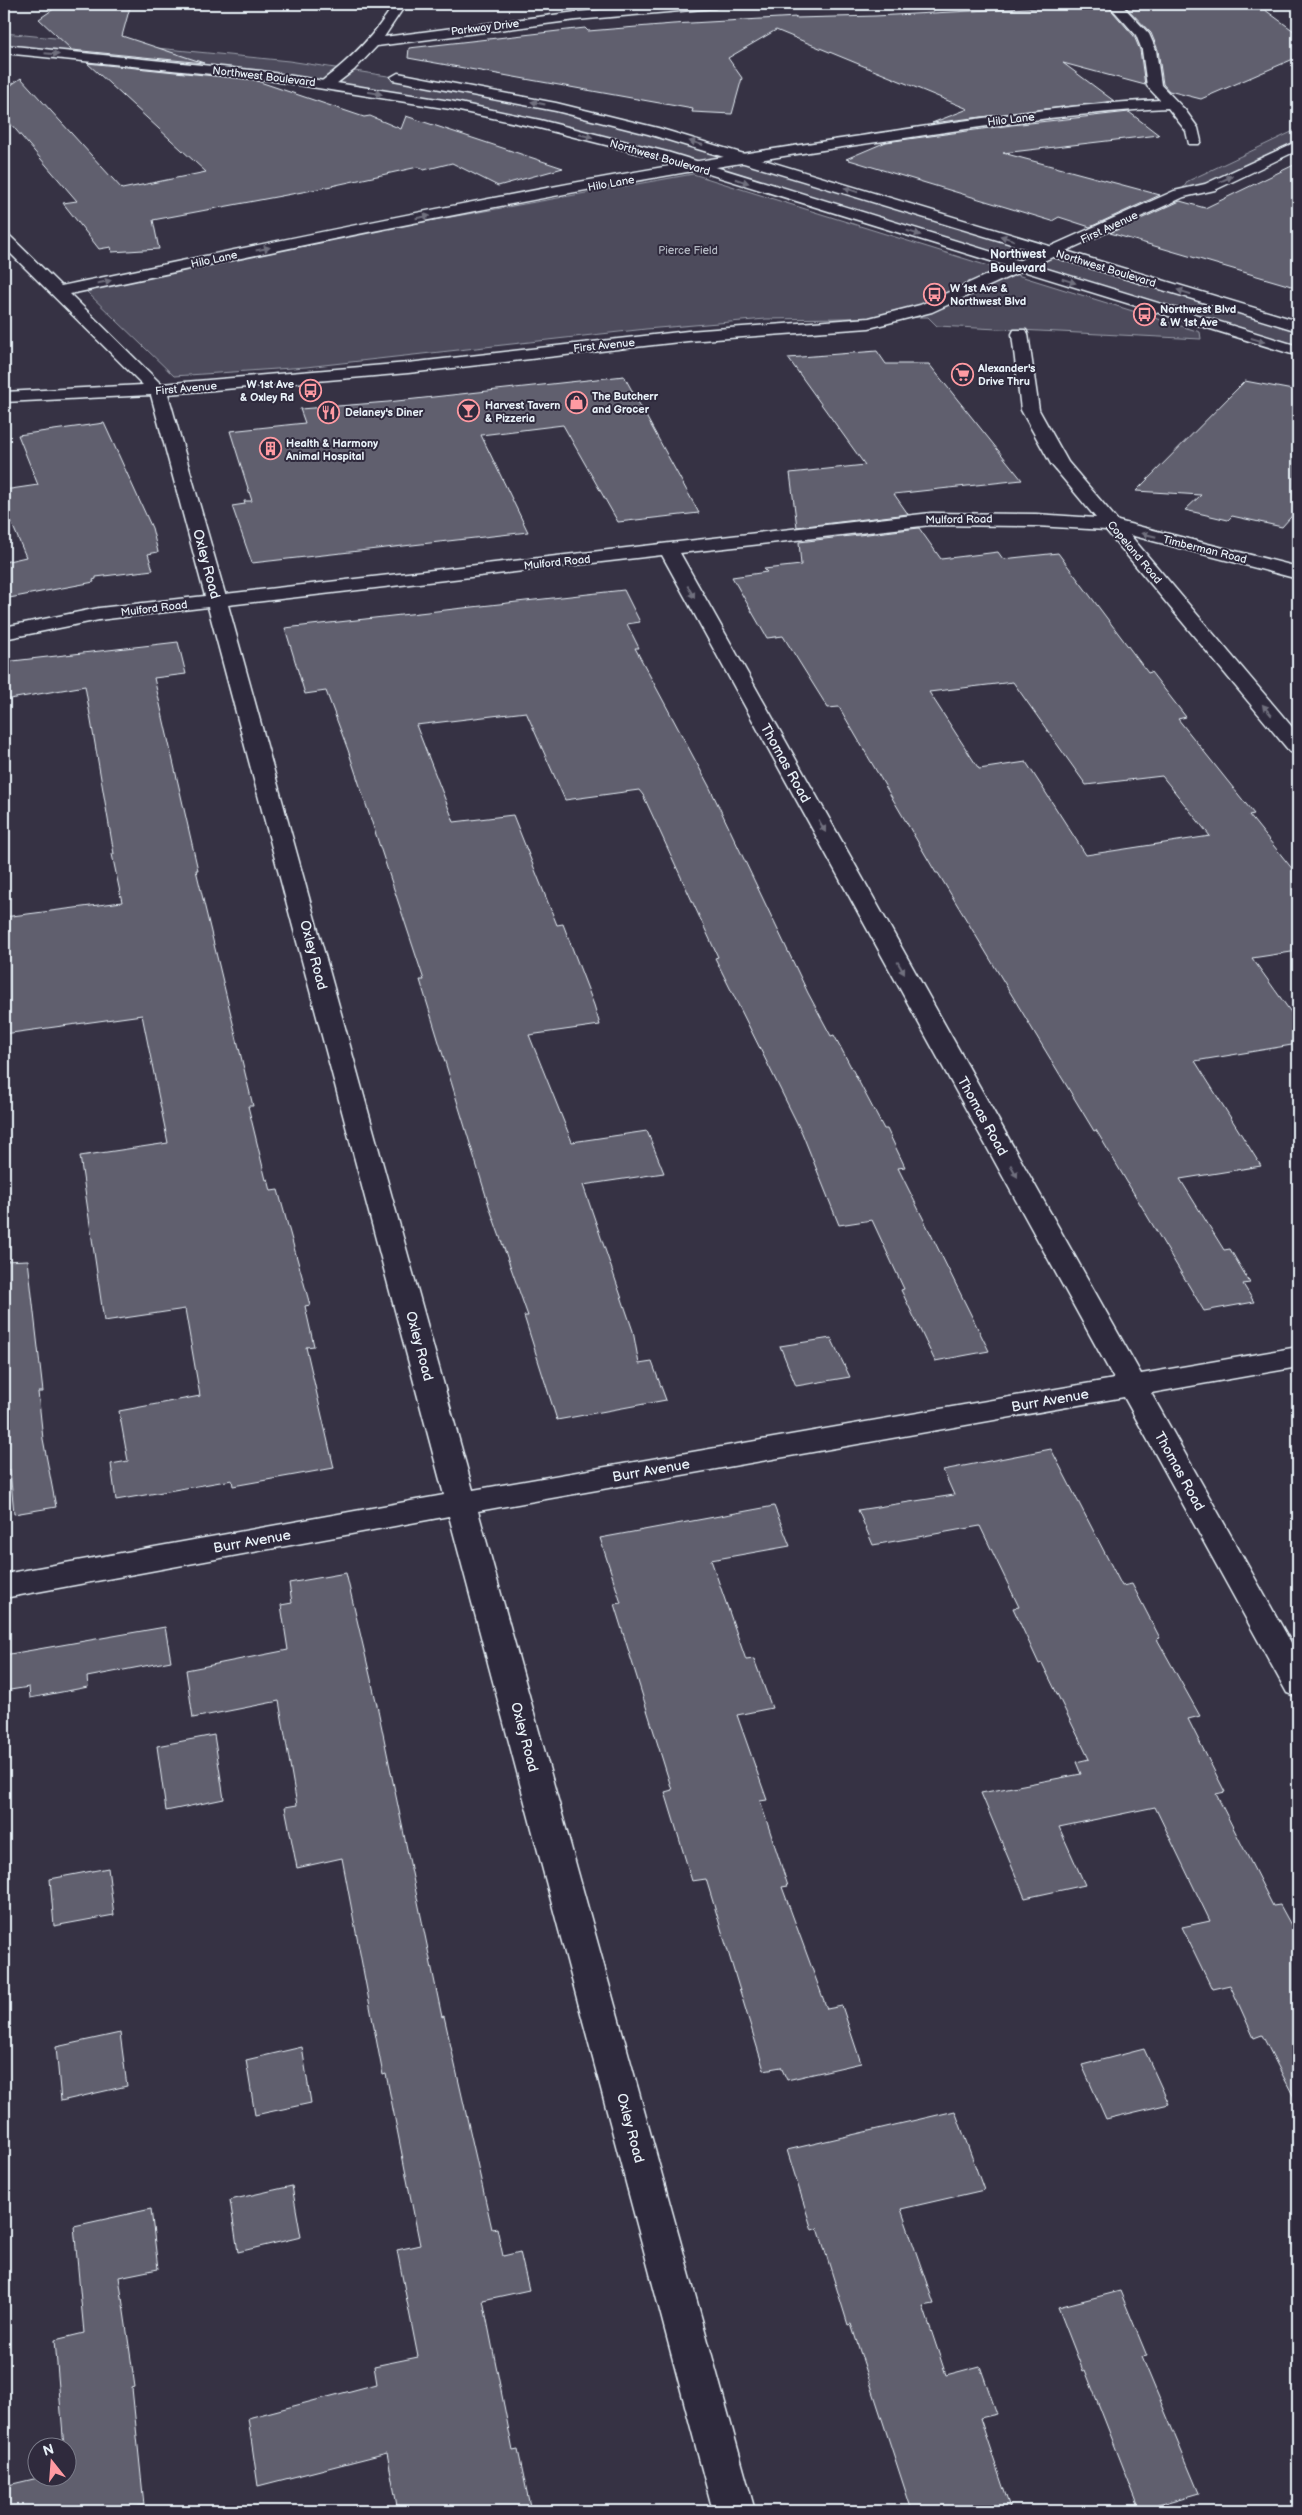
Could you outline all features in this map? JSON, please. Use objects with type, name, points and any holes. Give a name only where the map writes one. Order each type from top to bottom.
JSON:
[{"type":"street","points":[[327,84],[348,69],[376,42],[400,4]]},
{"type":"street","name":"Parkway Drive","points":[[376,42],[576,16],[715,4]]},
{"type":"street","points":[[1114,4],[1142,34],[1150,50],[1154,86],[1193,131],[1194,141]]},
{"type":"street","name":"Northwest Boulevard","points":[[4,49],[178,66],[327,84],[540,124],[662,155],[695,167],[1298,351]]},
{"type":"street","name":"Northwest Boulevard","points":[[328,66],[368,72]]},
{"type":"street","name":"Northwest Boulevard","points":[[387,76],[556,107],[746,157],[1298,326]]},
{"type":"street","name":"Hilo Lane","points":[[56,292],[382,224],[746,157],[984,123],[1125,106],[1171,104]]},
{"type":"street","points":[[1256,149],[1298,129]]},
{"type":"street","name":"First Avenue","points":[[4,397],[156,390],[408,368],[679,337],[869,323],[926,309],[1179,194],[1210,187],[1298,145]]},
{"type":"street","name":"First Avenue","points":[[1179,194],[1188,180],[1205,173]]},
{"type":"street","name":"Oxley Road","points":[[4,238],[156,390],[163,404],[734,2511]]},
{"type":"street","name":"Copeland Road","points":[[1020,334],[1030,410],[1060,464],[1298,747]]},
{"type":"street","name":"Mulford Road","points":[[4,634],[99,614],[931,519],[1018,519],[1112,526]]},
{"type":"street","name":"Timberman Road","points":[[1112,526],[1298,573]]},
{"type":"street","name":"Thomas Road","points":[[668,549],[1298,1684]]},
{"type":"street","name":"Burr Avenue","points":[[4,1586],[462,1503],[1298,1357]]},
{"type":"green space","points":[[4,33],[289,61],[447,85],[556,107],[1298,326],[1298,351],[695,167],[450,105],[178,66],[4,49]]},
{"type":"green space","points":[[1298,129],[1298,145],[1210,187],[1179,194],[1188,181]]},
{"type":"green space","name":"Pierce Field","points":[[693,174],[1200,332],[1201,339],[937,326],[928,317],[766,319],[646,329],[306,367],[174,376],[86,291],[389,228]]},
{"type":"building","points":[[61,4],[130,7],[122,36],[204,63],[72,50],[39,19]]},
{"type":"building","points":[[1106,4],[1134,36],[1140,50],[1145,85],[1063,63],[1114,101],[932,123],[968,109],[776,30],[728,58],[742,78],[732,114],[692,112],[693,109],[408,58],[409,48],[585,28],[588,31],[797,17],[795,18],[875,16]]},
{"type":"building","points":[[1123,4],[1257,4],[1298,34],[1298,57],[1201,99],[1169,91],[1163,84],[1158,50],[1151,33]]},
{"type":"building","points":[[87,63],[254,80],[364,117],[370,116],[401,129],[406,116],[563,168],[498,186],[452,163],[424,170],[418,167],[313,190],[153,220],[159,249],[112,252],[111,247],[99,249],[63,203],[77,201],[4,116],[4,90],[21,78],[122,189],[206,172]]},
{"type":"building","points":[[1129,112],[1159,135],[1003,153],[1160,195],[1090,227],[1059,217],[1052,221],[846,159],[886,142]]},
{"type":"building","points":[[1298,163],[1298,288],[1110,233],[1180,201],[1205,208]]},
{"type":"building","points":[[877,351],[886,364],[929,364],[1022,480],[894,494],[908,514],[797,527],[790,473],[865,465],[788,358]]},
{"type":"building","points":[[624,376],[699,513],[618,522],[563,425],[481,435],[528,532],[252,563],[232,506],[245,504],[244,501],[252,501],[230,431],[305,423],[300,409],[388,402]]},
{"type":"building","points":[[1245,381],[1298,391],[1298,509],[1282,527],[1232,516],[1228,520],[1185,510],[1201,495],[1136,491]]},
{"type":"building","points":[[104,423],[152,528],[158,552],[148,554],[153,570],[96,577],[93,580],[94,582],[4,599],[4,562],[26,557],[4,505],[4,490],[38,485],[18,435]]},
{"type":"building","points":[[919,528],[941,559],[998,552],[1003,559],[1058,553],[1148,673],[1151,672],[1186,717],[1178,719],[1254,814],[1249,815],[1298,876],[1298,951],[1252,958],[1298,1022],[1298,1044],[1195,1061],[1261,1166],[1180,1179],[1224,1250],[1230,1249],[1250,1283],[1243,1284],[1254,1302],[1204,1311],[1096,1130],[1094,1131],[938,873],[936,873],[839,707],[828,708],[783,636],[767,638],[732,577],[767,572],[764,569],[801,565],[799,542]],"holes":[[[1013,682],[1086,785],[1162,776],[1210,836],[1086,855],[1026,762],[979,769],[929,692]]]},
{"type":"building","points":[[624,590],[640,622],[627,624],[639,648],[635,648],[709,786],[808,993],[831,1036],[834,1035],[884,1129],[887,1129],[905,1167],[898,1168],[989,1351],[935,1361],[901,1290],[904,1289],[872,1220],[839,1225],[802,1133],[715,958],[718,957],[639,790],[565,800],[526,712],[416,725],[454,822],[513,815],[557,925],[563,924],[594,1005],[600,1025],[529,1035],[572,1142],[647,1131],[664,1173],[583,1185],[633,1331],[639,1364],[652,1362],[666,1400],[557,1420],[524,1316],[528,1316],[490,1209],[420,980],[424,980],[348,750],[326,691],[305,694],[285,628]]},
{"type":"building","points":[[178,642],[186,674],[154,678],[198,870],[196,870],[253,1106],[248,1106],[266,1180],[268,1179],[271,1191],[278,1190],[310,1305],[305,1306],[314,1346],[306,1347],[334,1468],[233,1486],[232,1480],[116,1500],[111,1464],[128,1461],[119,1411],[200,1396],[185,1309],[104,1321],[80,1156],[168,1143],[142,1015],[4,1034],[4,917],[122,902],[112,854],[114,854],[85,686],[4,700],[4,662]]},
{"type":"building","points":[[28,1260],[43,1392],[38,1392],[43,1439],[56,1507],[14,1514],[10,1470],[4,1471],[4,1261]]},
{"type":"building","points":[[831,1338],[850,1377],[796,1386],[780,1346]]},
{"type":"building","points":[[1051,1449],[1122,1586],[1132,1584],[1160,1638],[1157,1639],[1200,1716],[1188,1719],[1225,1792],[1216,1794],[1273,1906],[1280,1905],[1298,1938],[1298,2105],[1262,2035],[1254,2038],[1230,1985],[1212,1989],[1182,1927],[1210,1921],[1155,1807],[1059,1827],[1085,1885],[1025,1898],[981,1793],[1081,1774],[1076,1762],[1089,1759],[1042,1663],[1039,1664],[1013,1608],[1019,1607],[980,1526],[873,1545],[858,1510],[954,1495],[943,1470]]},
{"type":"building","points":[[774,1506],[790,1546],[711,1560],[746,1660],[754,1659],[772,1708],[737,1715],[767,1800],[760,1801],[788,1886],[782,1887],[827,2009],[842,2006],[861,2063],[787,2080],[781,2067],[764,2070],[706,1879],[692,1881],[665,1792],[672,1790],[614,1604],[621,1603],[600,1538]]},
{"type":"building","points":[[346,1573],[377,1705],[442,2017],[444,2016],[492,2229],[497,2228],[503,2256],[520,2252],[529,2290],[483,2300],[513,2451],[518,2450],[531,2511],[398,2511],[387,2453],[258,2486],[248,2418],[377,2384],[374,2366],[418,2357],[397,2250],[420,2245],[386,2074],[383,2075],[342,1858],[297,1868],[285,1807],[297,1805],[279,1701],[193,1718],[186,1670],[288,1650],[281,1605],[292,1603],[289,1583]]},
{"type":"building","points":[[165,1627],[171,1661],[87,1677],[88,1687],[30,1698],[29,1687],[4,1691],[4,1655]]},
{"type":"building","points":[[214,1735],[224,1799],[166,1811],[157,1746]]},
{"type":"building","points":[[108,1868],[114,1915],[54,1926],[50,1879]]},
{"type":"building","points":[[120,2033],[127,2086],[61,2101],[56,2047]]},
{"type":"building","points":[[302,2047],[311,2103],[255,2115],[246,2060]]},
{"type":"building","points":[[1144,2049],[1169,2104],[1106,2119],[1082,2065]]},
{"type":"building","points":[[955,2111],[984,2190],[901,2209],[934,2304],[923,2306],[946,2375],[980,2366],[997,2414],[980,2418],[1011,2511],[912,2511],[851,2324],[848,2325],[818,2228],[812,2230],[787,2150]]},
{"type":"building","points":[[292,2186],[301,2237],[238,2252],[230,2200]]},
{"type":"building","points":[[151,2209],[158,2269],[119,2277],[135,2387],[132,2388],[144,2505],[118,2511],[4,2511],[4,2486],[28,2480],[28,2488],[78,2488],[78,2438],[63,2438],[55,2340],[84,2333],[74,2226]]},
{"type":"building","points":[[1120,2291],[1147,2356],[1142,2357],[1199,2493],[1140,2510],[1058,2307]]},
{"type":"place","name":"W 1st Ave & Northwest Blvd","points":[[934,294]]},
{"type":"place","name":"Northwest Blvd & W 1st Ave","points":[[1144,315]]},
{"type":"place","name":"Alexander's Drive Thru","points":[[962,374]]},
{"type":"place","name":"W 1st Ave & Oxley Rd","points":[[310,390]]},
{"type":"place","name":"The Butcherr and Grocer","points":[[576,402]]},
{"type":"place","name":"Harvest Tavern & Pizzeria","points":[[469,411]]},
{"type":"place","name":"Delaney's Diner","points":[[329,412]]},
{"type":"place","name":"Health & Harmony Animal Hospital","points":[[270,449]]},
{"type":"district","name":"Northwest Boulevard","points":[[1018,261]]}]
